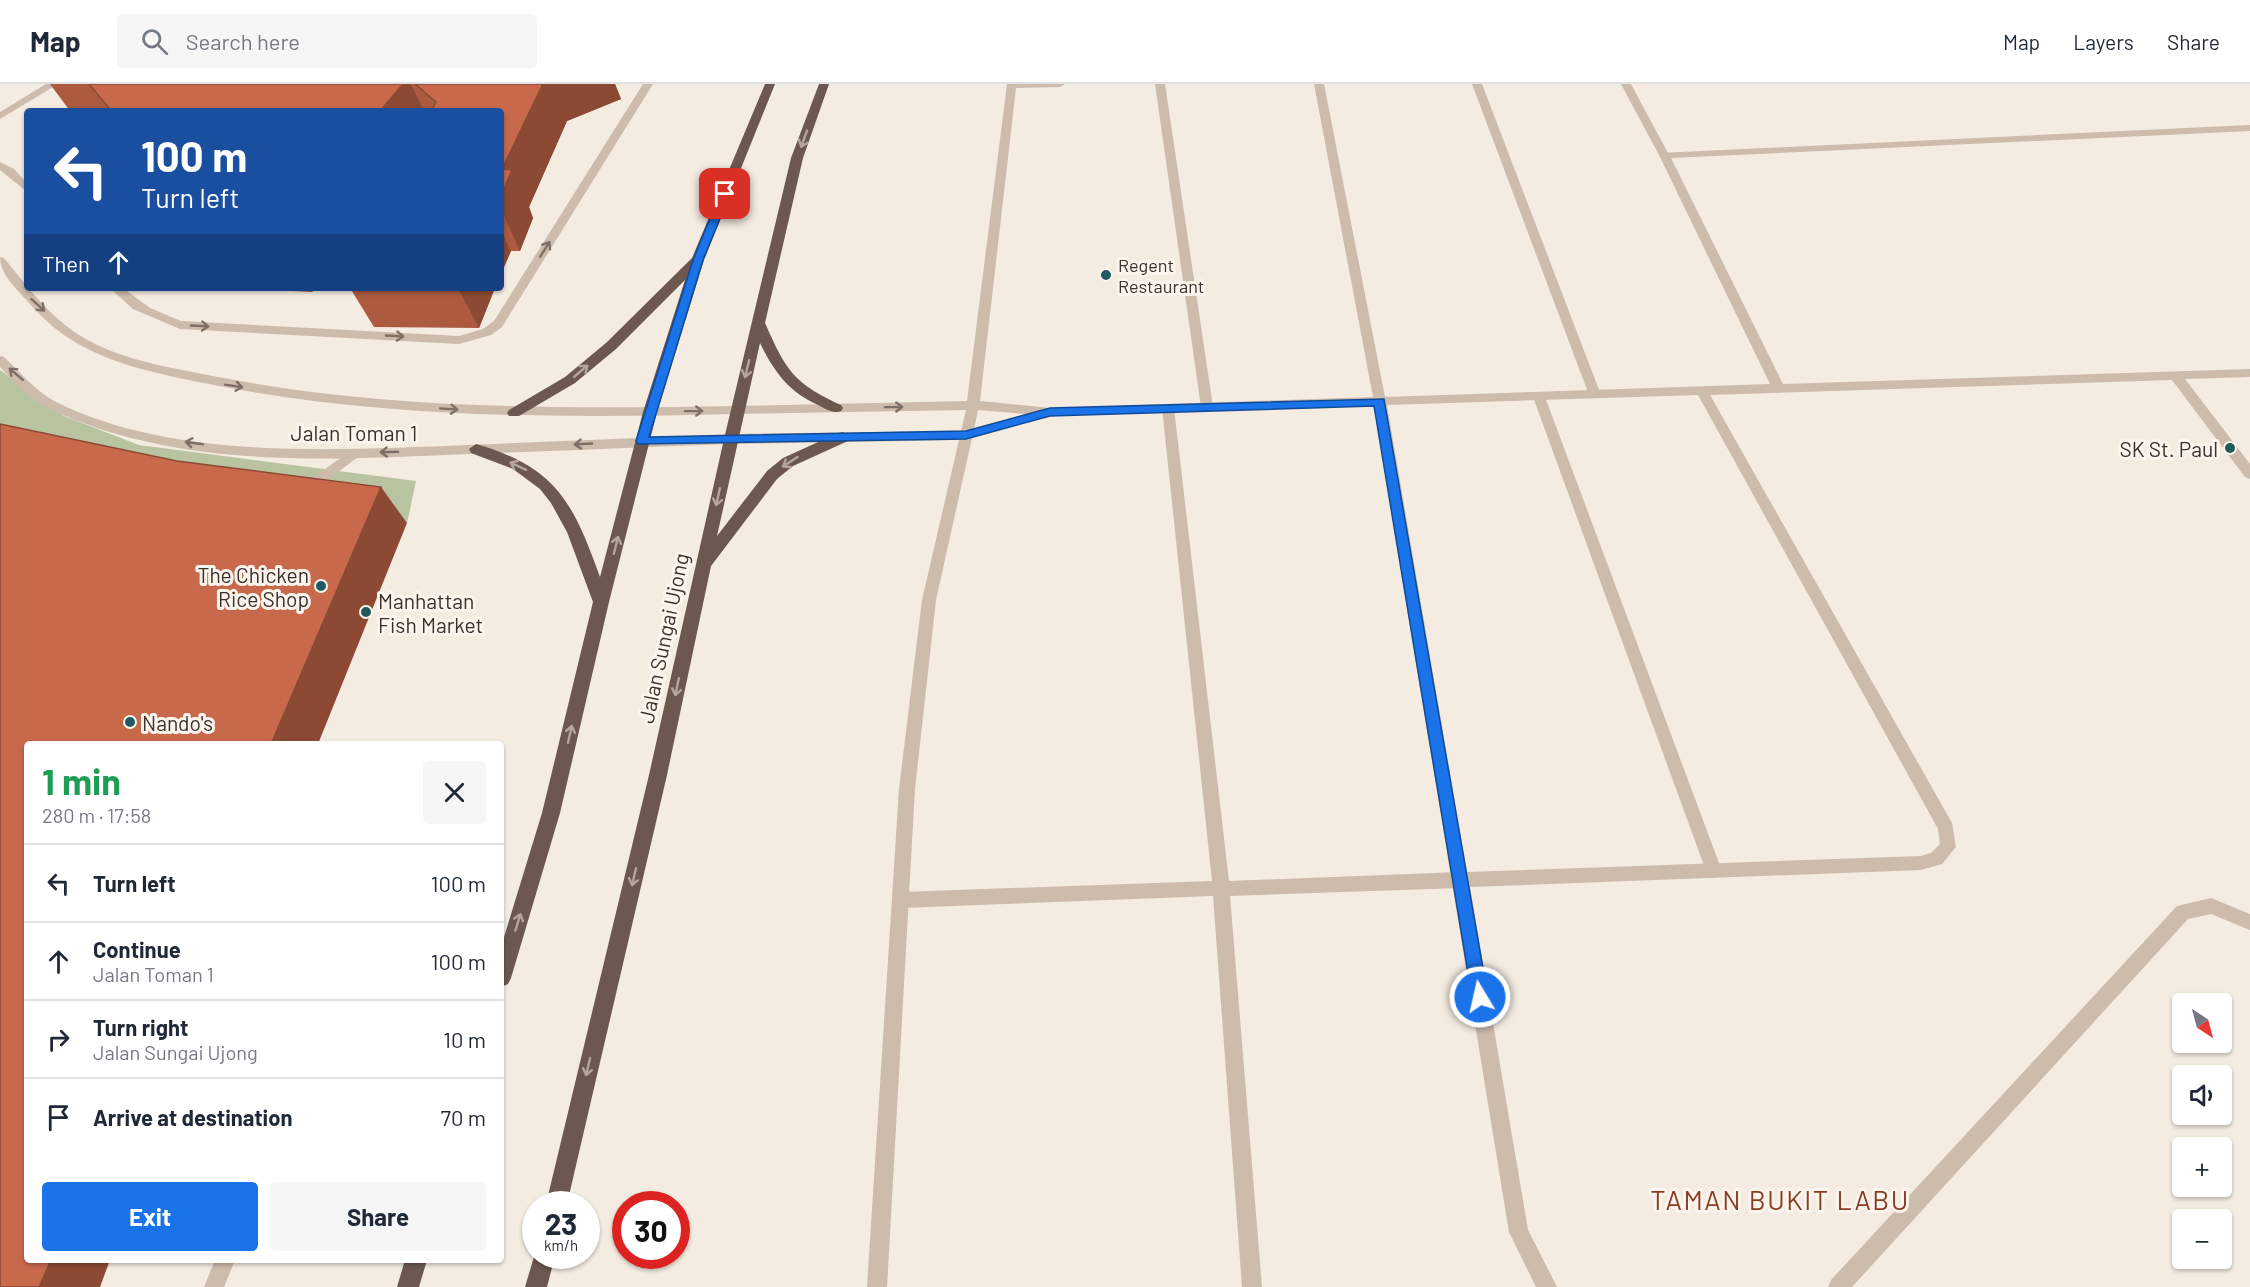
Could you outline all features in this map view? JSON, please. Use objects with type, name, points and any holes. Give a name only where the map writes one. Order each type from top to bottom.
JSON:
[{"type":"highway","points":[[505,951],[551,813],[601,602],[650,412],[698,260],[770,84]]},
{"type":"highway","name":"Jalan Sungai Ujong","points":[[559,1191],[658,775],[737,410],[797,158],[824,84]]},
{"type":"highway","points":[[514,413],[570,380],[611,346],[698,260]]},
{"type":"highway","points":[[758,323],[773,358],[794,387],[836,408]]},
{"type":"highway","points":[[704,565],[772,475],[788,462],[843,437]]},
{"type":"highway","points":[[476,449],[530,472],[558,501],[576,536],[601,602]]},
{"type":"highway","points":[[408,1287],[415,1263]]},
{"type":"highway","points":[[536,1287],[541,1269]]},
{"type":"street","points":[[0,116],[53,84]]},
{"type":"street","points":[[119,291],[144,312],[180,325],[459,340],[487,332],[498,324],[648,84]]},
{"type":"street","points":[[877,1287],[907,789],[929,600],[973,405],[1011,85],[1060,84]]},
{"type":"street","points":[[1160,84],[1207,407]]},
{"type":"street","points":[[1319,84],[1380,402],[1519,1232],[1547,1287]]},
{"type":"street","points":[[1477,84],[1595,395]]},
{"type":"street","points":[[1626,84],[1664,155],[1779,389]]},
{"type":"street","points":[[1664,155],[2250,128]]},
{"type":"street","points":[[0,165],[10,171],[24,186]]},
{"type":"street","name":"Jalan Toman 1","points":[[0,261],[24,290]]},
{"type":"street","name":"Jalan Toman 1","points":[[25,291],[76,338],[131,363],[226,386],[350,402],[514,413],[973,405],[1050,412]]},
{"type":"street","name":"Jalan Toman 1","points":[[0,360],[50,404],[137,435],[276,452],[353,454],[642,441],[966,435],[1050,412]]},
{"type":"street","points":[[1050,412],[2250,373]]},
{"type":"street","points":[[2176,376],[2250,474]]},
{"type":"street","points":[[901,900],[1921,863],[1936,859],[1948,847],[1946,828],[1702,391]]},
{"type":"street","points":[[1539,397],[1714,871]]},
{"type":"street","points":[[1168,408],[1221,888],[1252,1287]]},
{"type":"street","points":[[294,495],[308,489],[353,454]]},
{"type":"street","points":[[1838,1287],[2183,912],[2211,906],[2250,922]]},
{"type":"street","points":[[214,1287],[224,1263]]},
{"type":"green space","points":[[0,370],[64,416],[139,445],[416,481],[407,523],[0,459]]},
{"type":"building","points":[[89,84],[403,84],[383,108],[109,108]]},
{"type":"building","points":[[415,84],[543,84],[504,165],[504,108],[433,108],[436,102]]},
{"type":"building","points":[[504,169],[512,170],[504,188]]},
{"type":"building","points":[[0,424],[177,461],[381,487],[272,741],[24,741],[24,1263],[50,1263],[39,1287],[0,1287]]},
{"type":"place","name":"Regent Restaurant","points":[[1106,275]]},
{"type":"place","name":"SK St. Paul","points":[[2230,448]]},
{"type":"place","name":"The Chicken Rice Shop","points":[[321,586]]},
{"type":"place","name":"Manhattan Fish Market","points":[[366,612]]},
{"type":"place","name":"Nando's","points":[[130,722]]},
{"type":"district","name":"TAMAN BUKIT LABU","points":[[1780,1199]]},
{"type":"route","points":[[725,194],[698,260],[642,441],[966,435],[1050,412],[1380,402],[1480,997]]}]
